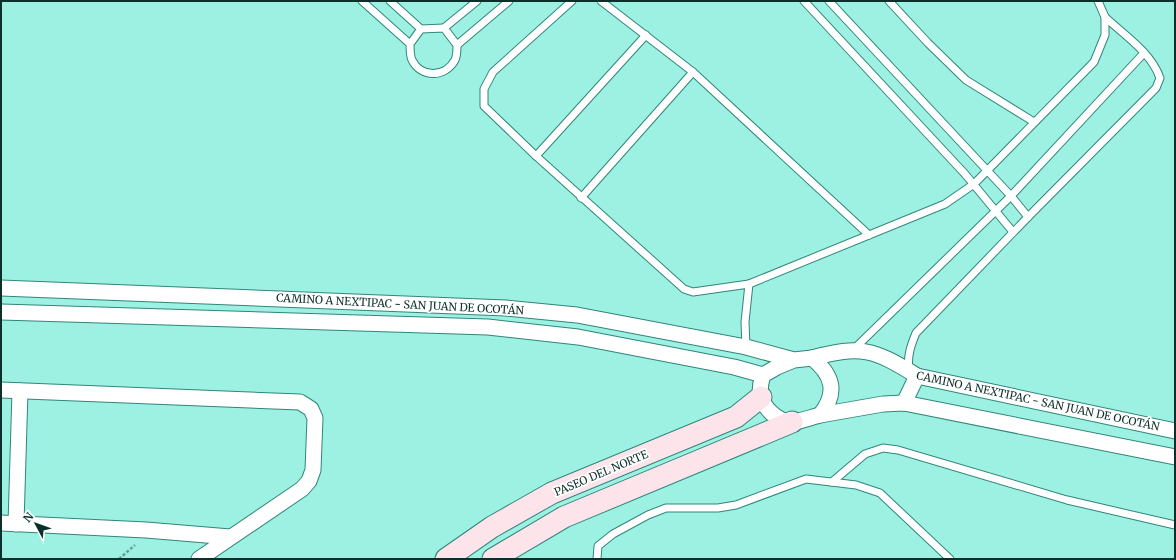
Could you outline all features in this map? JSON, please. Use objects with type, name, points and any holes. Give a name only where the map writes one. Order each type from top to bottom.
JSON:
[{"type":"street","name":"CAMINO A NEXTIPAC - SAN JUAN DE OCOTÁN","points":[[1,288],[506,308],[577,315],[746,347],[794,360]]},
{"type":"street","name":"CAMINO A NEXTIPAC - SAN JUAN DE OCOTÁN","points":[[1,312],[488,327],[578,337],[734,367],[763,375],[794,360],[853,350],[880,355],[913,374],[1175,431]]},
{"type":"street","points":[[577,315],[578,337]]},
{"type":"street","points":[[812,358],[823,367],[830,380],[830,399],[820,415]]},
{"type":"street","points":[[904,403],[913,374]]},
{"type":"street","points":[[763,375],[760,387],[761,397],[765,405],[774,414],[784,420],[792,422]]},
{"type":"street","points":[[1,390],[300,402],[310,409],[315,418],[313,470],[309,481],[302,489],[199,559]]},
{"type":"street","points":[[20,390],[8,523],[146,530],[230,538]]},
{"type":"street","name":"PASEO DEL NORTE","points":[[446,559],[492,527],[552,493],[736,417],[761,397]]},
{"type":"street","points":[[493,559],[564,517],[792,422],[820,415],[883,404],[904,403],[1175,457]]},
{"type":"lane","points":[[362,1],[410,44]]},
{"type":"lane","points":[[390,1],[422,29],[444,28],[477,1]]},
{"type":"lane","points":[[457,45],[509,1]]},
{"type":"lane","points":[[572,1],[493,72],[484,89],[484,106],[581,198],[684,288],[693,292],[749,284],[945,204],[974,184],[1094,62],[1104,35],[1104,17],[1098,1]]},
{"type":"lane","points":[[601,1],[693,72],[869,235]]},
{"type":"lane","points":[[804,1],[974,184],[1014,232]]},
{"type":"lane","points":[[829,1],[1011,196],[1028,217]]},
{"type":"lane","points":[[889,1],[928,43],[966,80],[1034,122]]},
{"type":"lane","points":[[913,374],[908,360],[910,347],[916,333],[1156,88],[1160,78],[1157,67],[1144,53],[1104,17]]},
{"type":"lane","points":[[422,29],[410,44],[411,58],[420,70],[433,74],[447,70],[456,59],[457,45],[444,28]]},
{"type":"lane","points":[[536,156],[646,35]]},
{"type":"lane","points":[[853,350],[1011,196],[1144,53]]},
{"type":"lane","points":[[581,198],[693,72]]},
{"type":"lane","points":[[746,347],[745,322],[749,284]]},
{"type":"lane","points":[[832,482],[864,454],[883,448],[898,450],[1067,500],[1175,525]]},
{"type":"lane","points":[[597,559],[598,546],[613,534],[648,515],[666,508],[718,508],[736,505],[806,480],[856,485],[880,493],[950,559]]}]
